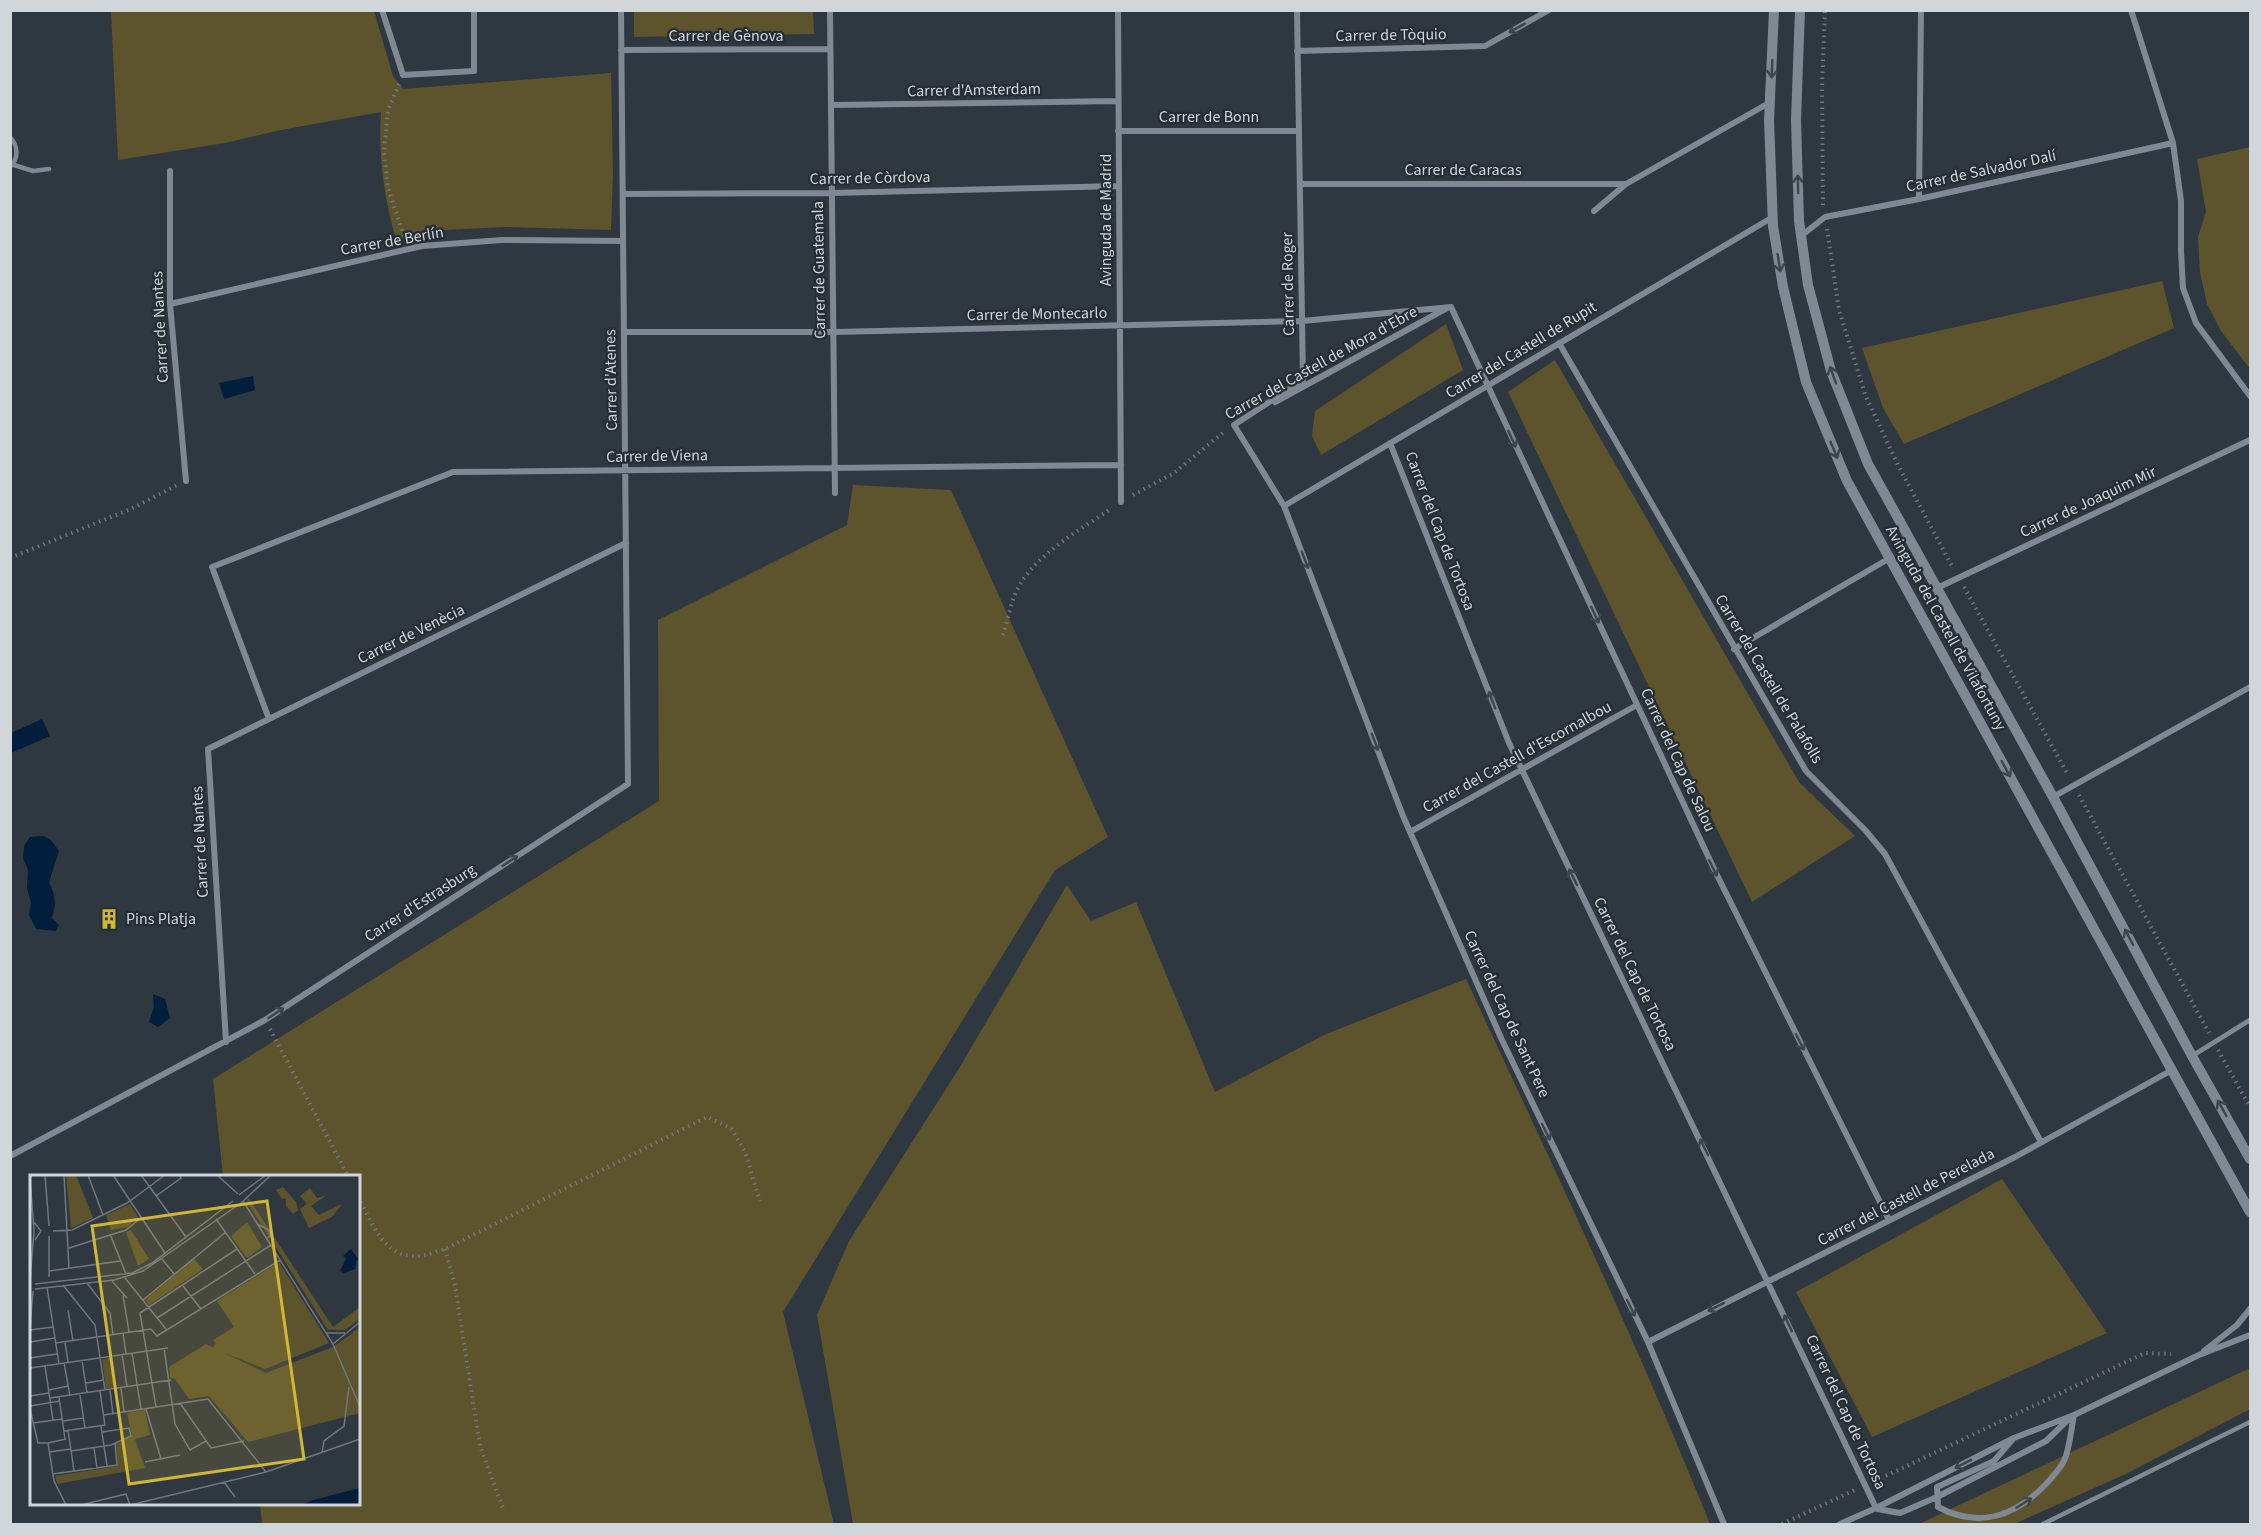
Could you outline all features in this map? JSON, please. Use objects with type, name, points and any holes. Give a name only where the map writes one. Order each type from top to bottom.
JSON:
[{"type":"street","points":[[382,10],[403,75],[474,71],[474,10]]},
{"type":"street","name":"Carrer d'Atenes","points":[[621,10],[628,784]]},
{"type":"street","name":"Carrer de Guatemala","points":[[830,10],[835,493]]},
{"type":"street","name":"Avinguda de Madrid","points":[[1118,10],[1121,502]]},
{"type":"street","name":"Carrer de Roger","points":[[1234,424],[1303,380],[1297,10]]},
{"type":"street","name":"Carrer de Tòquio","points":[[1297,51],[1485,46],[1549,10]]},
{"type":"street","name":"Avinguda del Castell de Vilafortuny","points":[[1774,10],[1770,102],[1773,217],[1783,287],[1806,382],[1847,481],[2250,1212]]},
{"type":"street","name":"Avinguda del Castell de Vilafortuny","points":[[1800,10],[1796,120],[1801,236],[1808,285],[1831,371],[1869,464],[2250,1159]]},
{"type":"street","points":[[1919,199],[1921,10]]},
{"type":"street","points":[[2131,10],[2173,143],[2181,201],[2183,288],[2196,323],[2250,396]]},
{"type":"street","name":"Carrer de Gènova","points":[[621,50],[830,49]]},
{"type":"street","name":"Carrer d'Amsterdam","points":[[831,105],[1118,101]]},
{"type":"street","points":[[1594,211],[1626,184],[1770,102]]},
{"type":"street","name":"Carrer de Bonn","points":[[1119,131],[1299,130]]},
{"type":"street","name":"Carrer de Salvador Dalí","points":[[1801,236],[1825,217],[1919,199],[2173,143]]},
{"type":"street","name":"Carrer de Nantes","points":[[170,171],[170,304],[186,481]]},
{"type":"street","name":"Carrer de Caracas","points":[[1300,184],[1626,184]]},
{"type":"street","name":"Carrer de Còrdova","points":[[623,194],[832,193],[1119,186]]},
{"type":"street","name":"Carrer del Castell de Rupit","points":[[1284,506],[1773,217]]},
{"type":"street","name":"Carrer de Berlín","points":[[170,304],[422,246],[502,240],[623,241]]},
{"type":"street","name":"Carrer de Montecarlo","points":[[624,332],[834,332],[1302,321],[1451,307]]},
{"type":"street","name":"Carrer del Cap de Salou","points":[[1451,307],[1715,871],[1889,1220]]},
{"type":"street","name":"Carrer del Castell de Mora d'Ebre","points":[[1234,424],[1451,307]]},
{"type":"street","name":"Carrer del Castell de Palafolls","points":[[1559,343],[1806,771],[1866,831],[1885,854],[2042,1142]]},
{"type":"street","points":[[1234,424],[1284,506]]},
{"type":"street","name":"Carrer de Joaquim Mir","points":[[1936,588],[2250,440]]},
{"type":"street","name":"Carrer del Cap de Tortosa","points":[[1390,443],[1521,770],[1876,1508]]},
{"type":"street","name":"Carrer de Viena","points":[[270,719],[212,567],[453,472],[1121,465]]},
{"type":"street","name":"Carrer del Cap de Sant Pere","points":[[1284,506],[1410,832],[1502,1041],[1648,1342],[1724,1524]]},
{"type":"street","name":"Carrer de Venècia","points":[[208,749],[626,543]]},
{"type":"street","points":[[1734,649],[1890,558]]},
{"type":"street","points":[[2053,797],[2250,687]]},
{"type":"street","name":"Carrer del Castell d'Escornalbou","points":[[1410,832],[1637,705]]},
{"type":"street","name":"Carrer de Nantes","points":[[208,749],[226,1042]]},
{"type":"street","name":"Carrer d'Estrasburg","points":[[10,1156],[265,1020],[628,784]]},
{"type":"street","points":[[2192,1056],[2250,1020]]},
{"type":"street","name":"Carrer del Castell de Perelada","points":[[1648,1342],[2042,1142],[2172,1070]]},
{"type":"street","points":[[2199,1355],[2237,1325],[2250,1309]]},
{"type":"street","points":[[1840,1524],[2014,1438],[2074,1415],[2199,1355],[2250,1335]]},
{"type":"street","points":[[2014,1438],[1994,1461],[1937,1487],[1938,1507],[1954,1515],[1984,1518],[2012,1511],[2031,1499],[2064,1460],[2074,1415]]},
{"type":"street","points":[[1876,1508],[1900,1513],[1937,1497],[2046,1441],[2074,1415]]},
{"type":"lane","points":[[10,137],[13,139],[17,152],[12,166],[33,171],[49,169]]},
{"type":"lane","points":[[2043,1524],[2250,1422]]},
{"type":"path","points":[[403,75],[388,110],[384,153],[388,188],[409,249]]},
{"type":"path","name":"Carrer del Castell de Mora d'Ebre","points":[[1003,635],[1017,591],[1033,567],[1061,544],[1121,502],[1174,473],[1234,424]]},
{"type":"path","points":[[10,558],[131,509],[186,481]]},
{"type":"path","points":[[265,1020],[347,1175]]},
{"type":"path","points":[[360,1201],[381,1240],[397,1253],[418,1256],[446,1249],[707,1117],[731,1128],[745,1152],[760,1201]]},
{"type":"path","points":[[446,1249],[455,1286],[480,1446],[504,1511]]},
{"type":"path","points":[[1782,1524],[2145,1353],[2199,1355]]},
{"type":"shaded area","points":[[111,11],[374,11],[393,76],[403,89],[611,73],[613,174],[611,230],[504,227],[444,230],[396,240],[383,176],[380,145],[381,112],[281,130],[225,143],[118,160]]},
{"type":"shaded area","points":[[634,11],[813,11],[814,34],[634,37]]},
{"type":"shaded area","points":[[2250,147],[2250,369],[2221,331],[2207,304],[2200,272],[2198,237],[2206,212],[2197,159]]},
{"type":"shaded area","points":[[2162,281],[2174,328],[1904,444],[1883,408],[1862,348]]},
{"type":"shaded area","points":[[1446,324],[1463,370],[1321,455],[1312,436],[1315,411]]},
{"type":"shaded area","points":[[1555,360],[1799,782],[1855,836],[1752,902],[1508,392]]},
{"type":"shaded area","points":[[853,485],[951,490],[1108,837],[1055,870],[783,1312],[834,1524],[262,1524],[260,1505],[360,1505],[360,1175],[223,1175],[213,1079],[659,801],[658,620],[847,525]]},
{"type":"shaded area","points":[[1067,885],[1091,921],[1136,902],[1215,1092],[1326,1034],[1466,979],[1622,1318],[1710,1524],[853,1524],[817,1315],[849,1241],[958,1070]]},
{"type":"shaded area","points":[[2002,1179],[2107,1333],[1872,1437],[1796,1292]]},
{"type":"shaded area","points":[[2250,1368],[2250,1409],[2128,1473],[2014,1524],[1919,1524]]},
{"type":"water","points":[[253,376],[255,390],[224,399],[219,383]]},
{"type":"water","points":[[42,719],[50,736],[11,753],[11,733]]},
{"type":"water","points":[[43,836],[51,840],[59,851],[49,882],[54,894],[55,905],[52,918],[59,925],[56,931],[36,929],[29,915],[31,903],[27,888],[28,870],[23,858],[24,846],[30,837]]},
{"type":"water","points":[[153,994],[165,999],[170,1018],[158,1027],[149,1022],[154,1007]]},
{"type":"place","name":"Pins Platja","points":[[109,919]]}]
